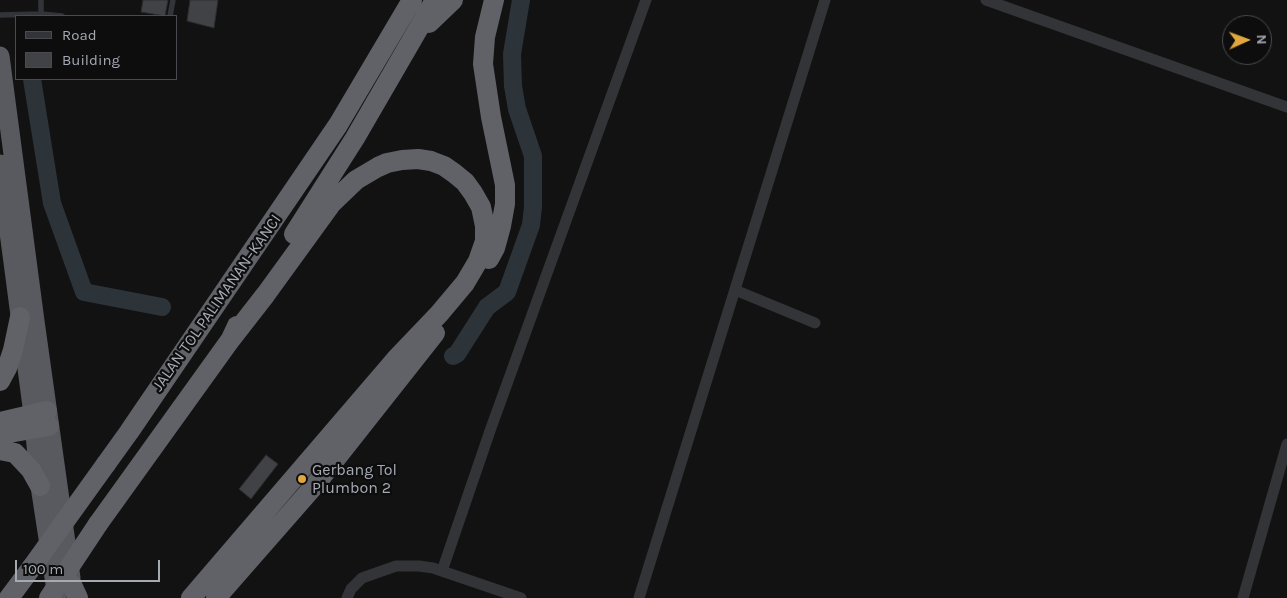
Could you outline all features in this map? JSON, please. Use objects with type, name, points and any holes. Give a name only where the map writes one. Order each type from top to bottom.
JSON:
[{"type":"highway","name":"JALAN TOL PALIMANAN–KANCI","points":[[9,598],[106,464],[333,132],[412,0]]},
{"type":"highway","name":"JALAN TOL PALIMANAN–KANCI","points":[[49,598],[98,524],[231,339],[252,301],[355,138],[436,0]]},
{"type":"highway","points":[[414,35],[453,0]]},
{"type":"highway","points":[[216,598],[315,484],[407,371],[484,270],[495,248],[505,204],[505,185],[491,118],[483,64],[485,37],[494,0]]},
{"type":"highway","points":[[0,56],[41,420],[40,486]]},
{"type":"highway","points":[[191,598],[396,359],[439,314],[465,283],[478,261],[485,241],[485,226],[481,207],[465,182],[444,166],[418,159],[402,160],[378,167],[356,180],[332,203],[231,339]]},
{"type":"highway","points":[[0,164],[6,255],[41,420],[70,595]]},
{"type":"highway","points":[[0,381],[13,350],[20,317]]},
{"type":"highway","points":[[0,422],[41,420]]},
{"type":"highway","points":[[0,437],[41,420]]},
{"type":"highway","points":[[0,450],[15,453],[31,470],[40,486],[70,595]]},
{"type":"street","points":[[442,571],[494,419],[646,0]]},
{"type":"street","points":[[639,598],[825,0]]},
{"type":"street","points":[[986,0],[1287,107]]},
{"type":"street","points":[[735,290],[815,323]]},
{"type":"street","points":[[1243,598],[1287,444]]},
{"type":"street","points":[[347,598],[351,589],[362,578],[396,566],[419,566],[442,571],[521,598]]},
{"type":"lane","points":[[41,0],[41,14]]},
{"type":"lane","points":[[170,15],[173,0]]},
{"type":"lane","points":[[0,16],[15,15]]},
{"type":"lane","points":[[20,15],[52,15]]},
{"type":"building","points":[[143,0],[168,0],[165,15],[141,12]]},
{"type":"building","points":[[190,0],[218,0],[214,28],[187,21]]},
{"type":"building","points":[[266,455],[278,464],[251,499],[239,489]]},
{"type":"waterway","points":[[453,356],[457,354],[487,307],[507,292],[531,225],[533,156],[517,109],[513,86],[512,54],[521,0]]},
{"type":"waterway","points":[[32,80],[52,203],[84,292],[162,307]]},
{"type":"place","name":"Gerbang Tol Plumbon 2","points":[[302,479]]}]
